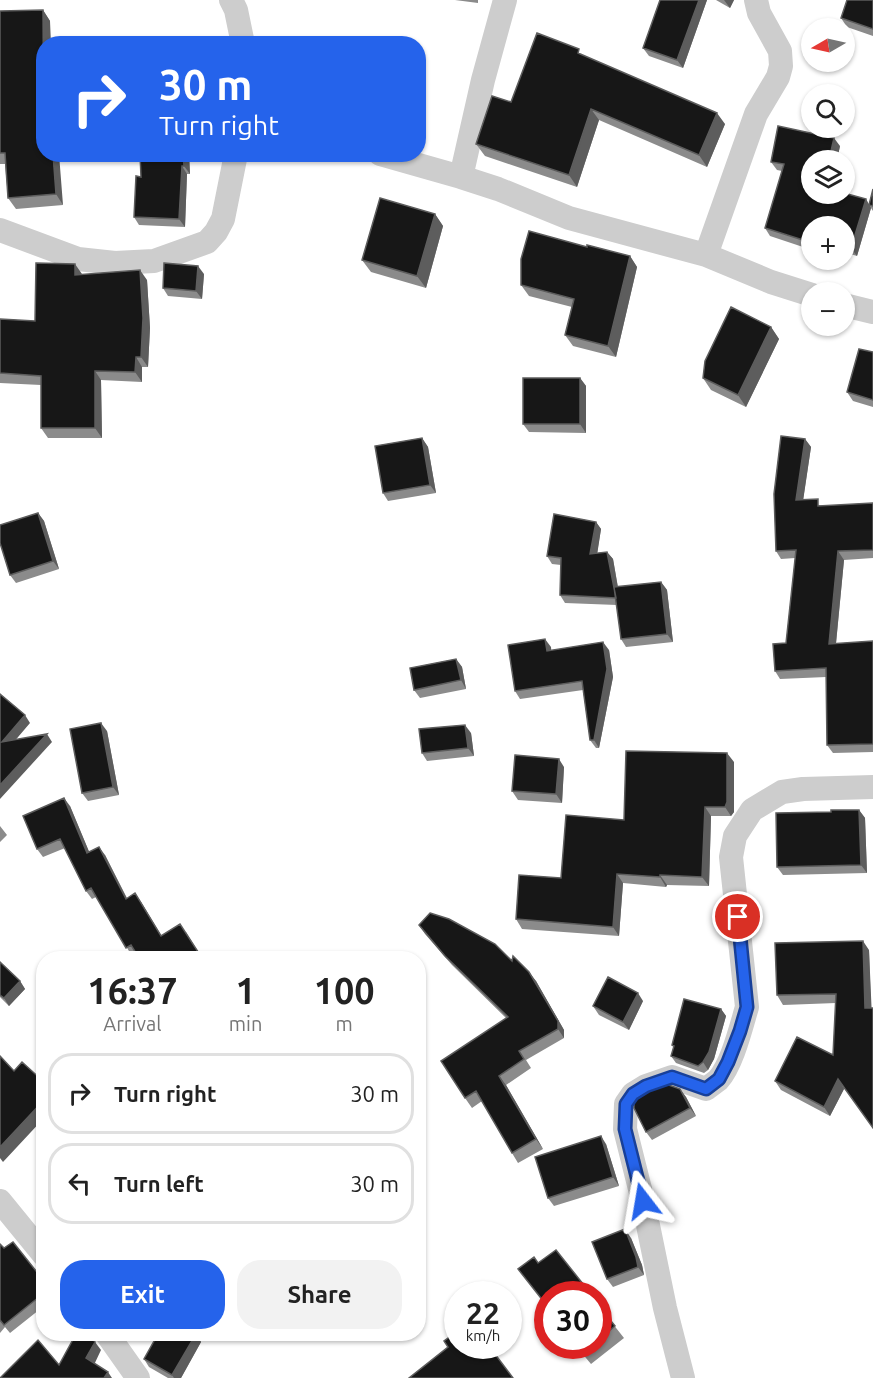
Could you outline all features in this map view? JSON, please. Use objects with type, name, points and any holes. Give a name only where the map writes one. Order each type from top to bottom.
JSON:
[{"type":"street","points":[[231,0],[236,10],[241,36]]},
{"type":"street","points":[[461,177],[483,80],[505,0]]},
{"type":"street","points":[[705,255],[756,114],[778,77],[781,66],[780,51],[759,13],[756,0]]},
{"type":"street","points":[[0,230],[78,259],[115,263],[154,261],[207,242],[216,232],[223,219],[234,162]]},
{"type":"street","points":[[408,162],[498,189],[569,218],[705,255],[801,292]]},
{"type":"street","points":[[855,308],[873,312]]},
{"type":"street","points":[[683,1378],[625,1129],[626,1104],[633,1094],[646,1086],[672,1077],[706,1089],[719,1079],[728,1062],[747,1007],[731,857],[735,836],[752,810],[782,792],[803,789],[873,787]]},
{"type":"street","points":[[0,1201],[36,1245]]},
{"type":"street","points":[[112,1341],[138,1378]]},
{"type":"building","points":[[660,0],[699,0],[677,60],[643,48]]},
{"type":"building","points":[[847,0],[873,0],[873,29],[855,23],[855,18],[841,18]]},
{"type":"building","points":[[43,10],[43,36],[36,36],[36,162],[54,162],[56,194],[8,198],[5,153],[0,153],[0,11]]},
{"type":"building","points":[[537,33],[579,49],[578,53],[717,113],[699,155],[591,109],[569,175],[476,144],[492,96],[511,102]]},
{"type":"building","points":[[778,126],[801,131],[801,138],[834,138],[831,150],[801,150],[801,204],[855,204],[855,196],[866,199],[855,235],[855,216],[801,216],[801,239],[765,228],[784,164],[771,162]]},
{"type":"building","points":[[140,162],[184,162],[179,219],[134,217],[136,176],[141,177]]},
{"type":"building","points":[[873,189],[873,206],[869,205]]},
{"type":"building","points":[[380,198],[435,214],[417,276],[362,260]]},
{"type":"building","points":[[529,231],[630,256],[608,346],[565,335],[574,299],[521,285],[521,259]]},
{"type":"building","points":[[36,263],[75,264],[75,275],[140,270],[143,318],[141,357],[136,357],[135,372],[95,371],[95,428],[41,428],[41,376],[0,373],[0,319],[35,321]]},
{"type":"building","points":[[164,263],[198,266],[196,291],[163,288]]},
{"type":"building","points":[[731,307],[771,327],[738,395],[703,378],[705,361]]},
{"type":"building","points":[[859,349],[873,352],[873,400],[847,392]]},
{"type":"building","points":[[523,378],[580,378],[580,424],[523,424]]},
{"type":"building","points":[[781,436],[805,439],[796,500],[818,499],[818,506],[873,503],[873,550],[838,551],[829,644],[873,641],[873,744],[827,745],[826,668],[775,671],[773,644],[786,643],[796,550],[776,551],[774,494]]},
{"type":"building","points":[[422,438],[430,485],[383,493],[375,446]]},
{"type":"building","points":[[38,513],[53,561],[10,575],[0,543],[0,525]]},
{"type":"building","points":[[554,514],[596,522],[590,554],[607,552],[616,598],[560,595],[561,558],[547,556]]},
{"type":"building","points":[[661,582],[667,634],[621,639],[614,587]]},
{"type":"building","points":[[545,639],[547,651],[603,642],[607,669],[594,740],[590,740],[582,681],[515,691],[508,645]]},
{"type":"building","points":[[456,659],[461,680],[414,690],[410,668]]},
{"type":"building","points":[[0,694],[25,715],[2,742],[47,734],[0,785]]},
{"type":"building","points":[[101,723],[113,787],[82,793],[70,729]]},
{"type":"building","points":[[465,725],[468,748],[422,753],[419,729]]},
{"type":"building","points":[[626,751],[727,753],[727,802],[725,807],[705,807],[702,877],[617,874],[613,927],[516,919],[519,875],[561,878],[566,815],[624,820]]},
{"type":"building","points":[[515,755],[559,759],[556,794],[512,791]]},
{"type":"building","points":[[64,798],[87,853],[99,847],[126,899],[135,893],[161,936],[180,924],[197,951],[135,951],[131,945],[126,948],[91,888],[86,891],[60,839],[37,849],[23,816]]},
{"type":"building","points":[[831,810],[859,810],[861,865],[777,867],[776,813],[831,812]]},
{"type":"building","points":[[430,913],[449,919],[495,944],[512,961],[513,956],[529,972],[558,1021],[558,1029],[519,1051],[524,1059],[499,1076],[536,1139],[512,1153],[476,1091],[465,1098],[441,1061],[508,1017],[445,956],[419,925]]},
{"type":"building","points":[[863,941],[865,1008],[873,1008],[873,1128],[838,1079],[824,1107],[775,1081],[797,1037],[833,1055],[836,994],[777,995],[775,943]]},
{"type":"building","points":[[0,962],[20,981],[4,998],[0,995]]},
{"type":"building","points":[[608,977],[638,993],[623,1022],[593,1006]]},
{"type":"building","points":[[684,999],[721,1009],[709,1052],[698,1066],[671,1056]]},
{"type":"building","points":[[0,1056],[14,1071],[22,1062],[36,1075],[36,1109],[0,1147]]},
{"type":"building","points":[[666,1084],[680,1089],[690,1108],[646,1132],[634,1108],[634,1100],[646,1091]]},
{"type":"building","points":[[601,1136],[613,1177],[548,1198],[535,1157]]},
{"type":"building","points":[[625,1229],[638,1267],[607,1279],[592,1242]]},
{"type":"building","points":[[13,1242],[36,1271],[36,1299],[4,1325],[0,1320],[0,1244],[4,1248]]},
{"type":"building","points":[[556,1250],[581,1281],[534,1281],[534,1289],[518,1269],[534,1257],[538,1263]]},
{"type":"building","points":[[37,1341],[59,1365],[72,1341],[94,1341],[86,1358],[108,1372],[104,1378],[0,1378]]},
{"type":"building","points":[[154,1341],[192,1341],[172,1375],[144,1359]]},
{"type":"building","points":[[444,1350],[444,1359],[499,1359],[513,1378],[409,1378]]},
{"type":"route","points":[[643,1201],[625,1129],[626,1104],[633,1094],[646,1086],[672,1077],[706,1089],[719,1079],[728,1062],[747,1007],[738,917]]}]
